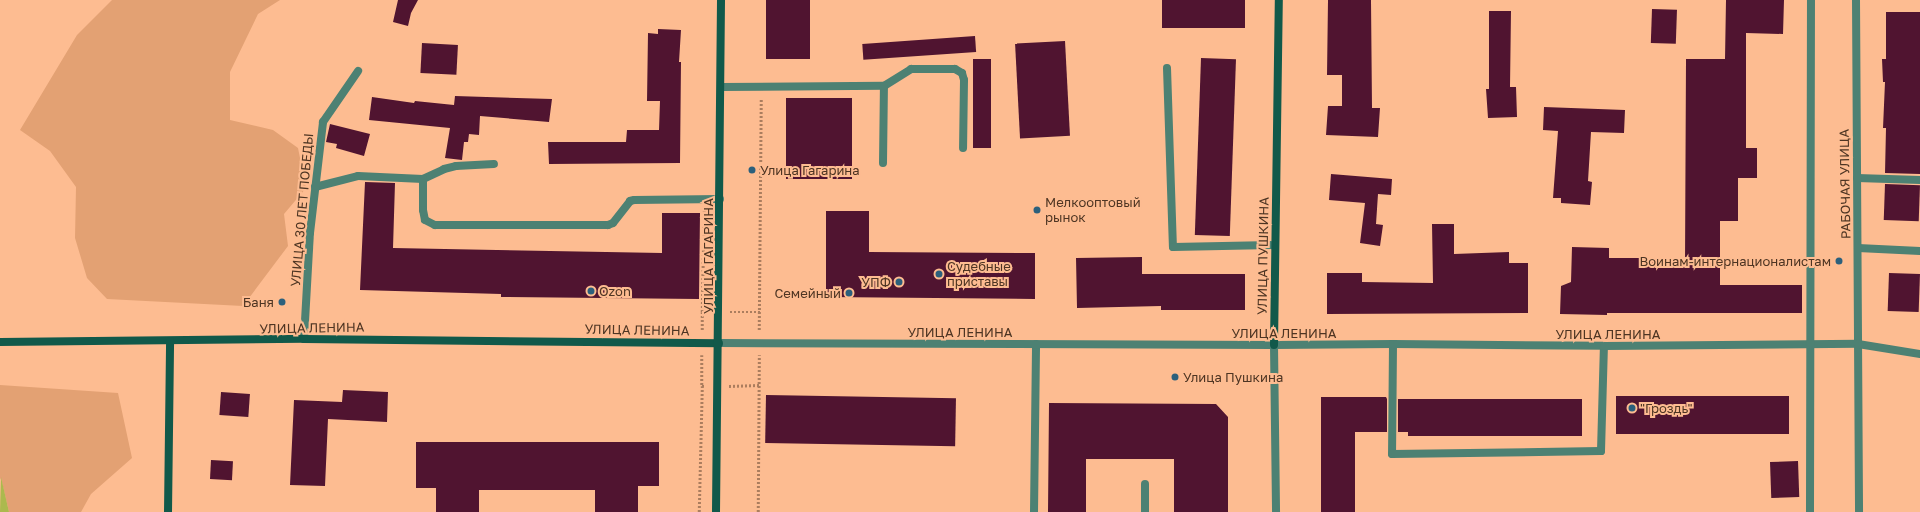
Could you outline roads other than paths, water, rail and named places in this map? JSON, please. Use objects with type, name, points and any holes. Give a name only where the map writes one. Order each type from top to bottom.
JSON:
[{"type":"street","name":"УЛИЦА ГАГАРИНА","points":[[716,512],[722,0]]},
{"type":"street","name":"УЛИЦА ПУШКИНА","points":[[1276,512],[1274,345],[1279,0]]},
{"type":"street","points":[[1810,512],[1811,0]]},
{"type":"street","name":"РАБОЧАЯ УЛИЦА","points":[[1856,0],[1859,512]]},
{"type":"street","points":[[1167,68],[1173,247],[1275,245]]},
{"type":"street","points":[[721,87],[884,86],[911,69],[955,69],[962,73],[964,80],[963,148]]},
{"type":"street","name":"УЛИЦА 30 ЛЕТ ПОБЕДЫ","points":[[304,339],[310,233],[323,122],[358,71]]},
{"type":"street","points":[[883,163],[884,86]]},
{"type":"street","points":[[315,187],[358,176],[423,178],[444,169],[456,166],[494,164]]},
{"type":"street","points":[[423,178],[423,210],[425,220],[434,225],[608,225],[613,223],[630,201],[720,199]]},
{"type":"street","points":[[1857,178],[1920,180]]},
{"type":"street","points":[[1858,248],[1920,250]]},
{"type":"street","name":"УЛИЦА ЛЕНИНА","points":[[0,342],[304,339],[719,343],[1274,345],[1393,344],[1604,346],[1858,344],[1920,354]]},
{"type":"street","points":[[168,512],[170,341]]},
{"type":"street","points":[[1034,512],[1036,344]]},
{"type":"street","points":[[1393,344],[1392,454],[1601,451],[1604,346]]},
{"type":"street","points":[[1145,484],[1145,512]]},
{"type":"place","name":"Улица Гагарина","points":[[752,170]]},
{"type":"place","name":"Мелкооптовый рынок","points":[[1037,210]]},
{"type":"place","name":"Воинам-интернационалистам","points":[[1839,261]]},
{"type":"place","name":"Судебные приставы","points":[[939,274]]},
{"type":"place","name":"УПФ","points":[[899,282]]},
{"type":"place","name":"Ozon","points":[[591,291]]},
{"type":"place","name":"Семейный","points":[[849,293]]},
{"type":"place","name":"Баня","points":[[282,302]]},
{"type":"place","name":"Улица Пушкина","points":[[1175,377]]},
{"type":"place","name":"\"Гроздь\"","points":[[1632,408]]}]
